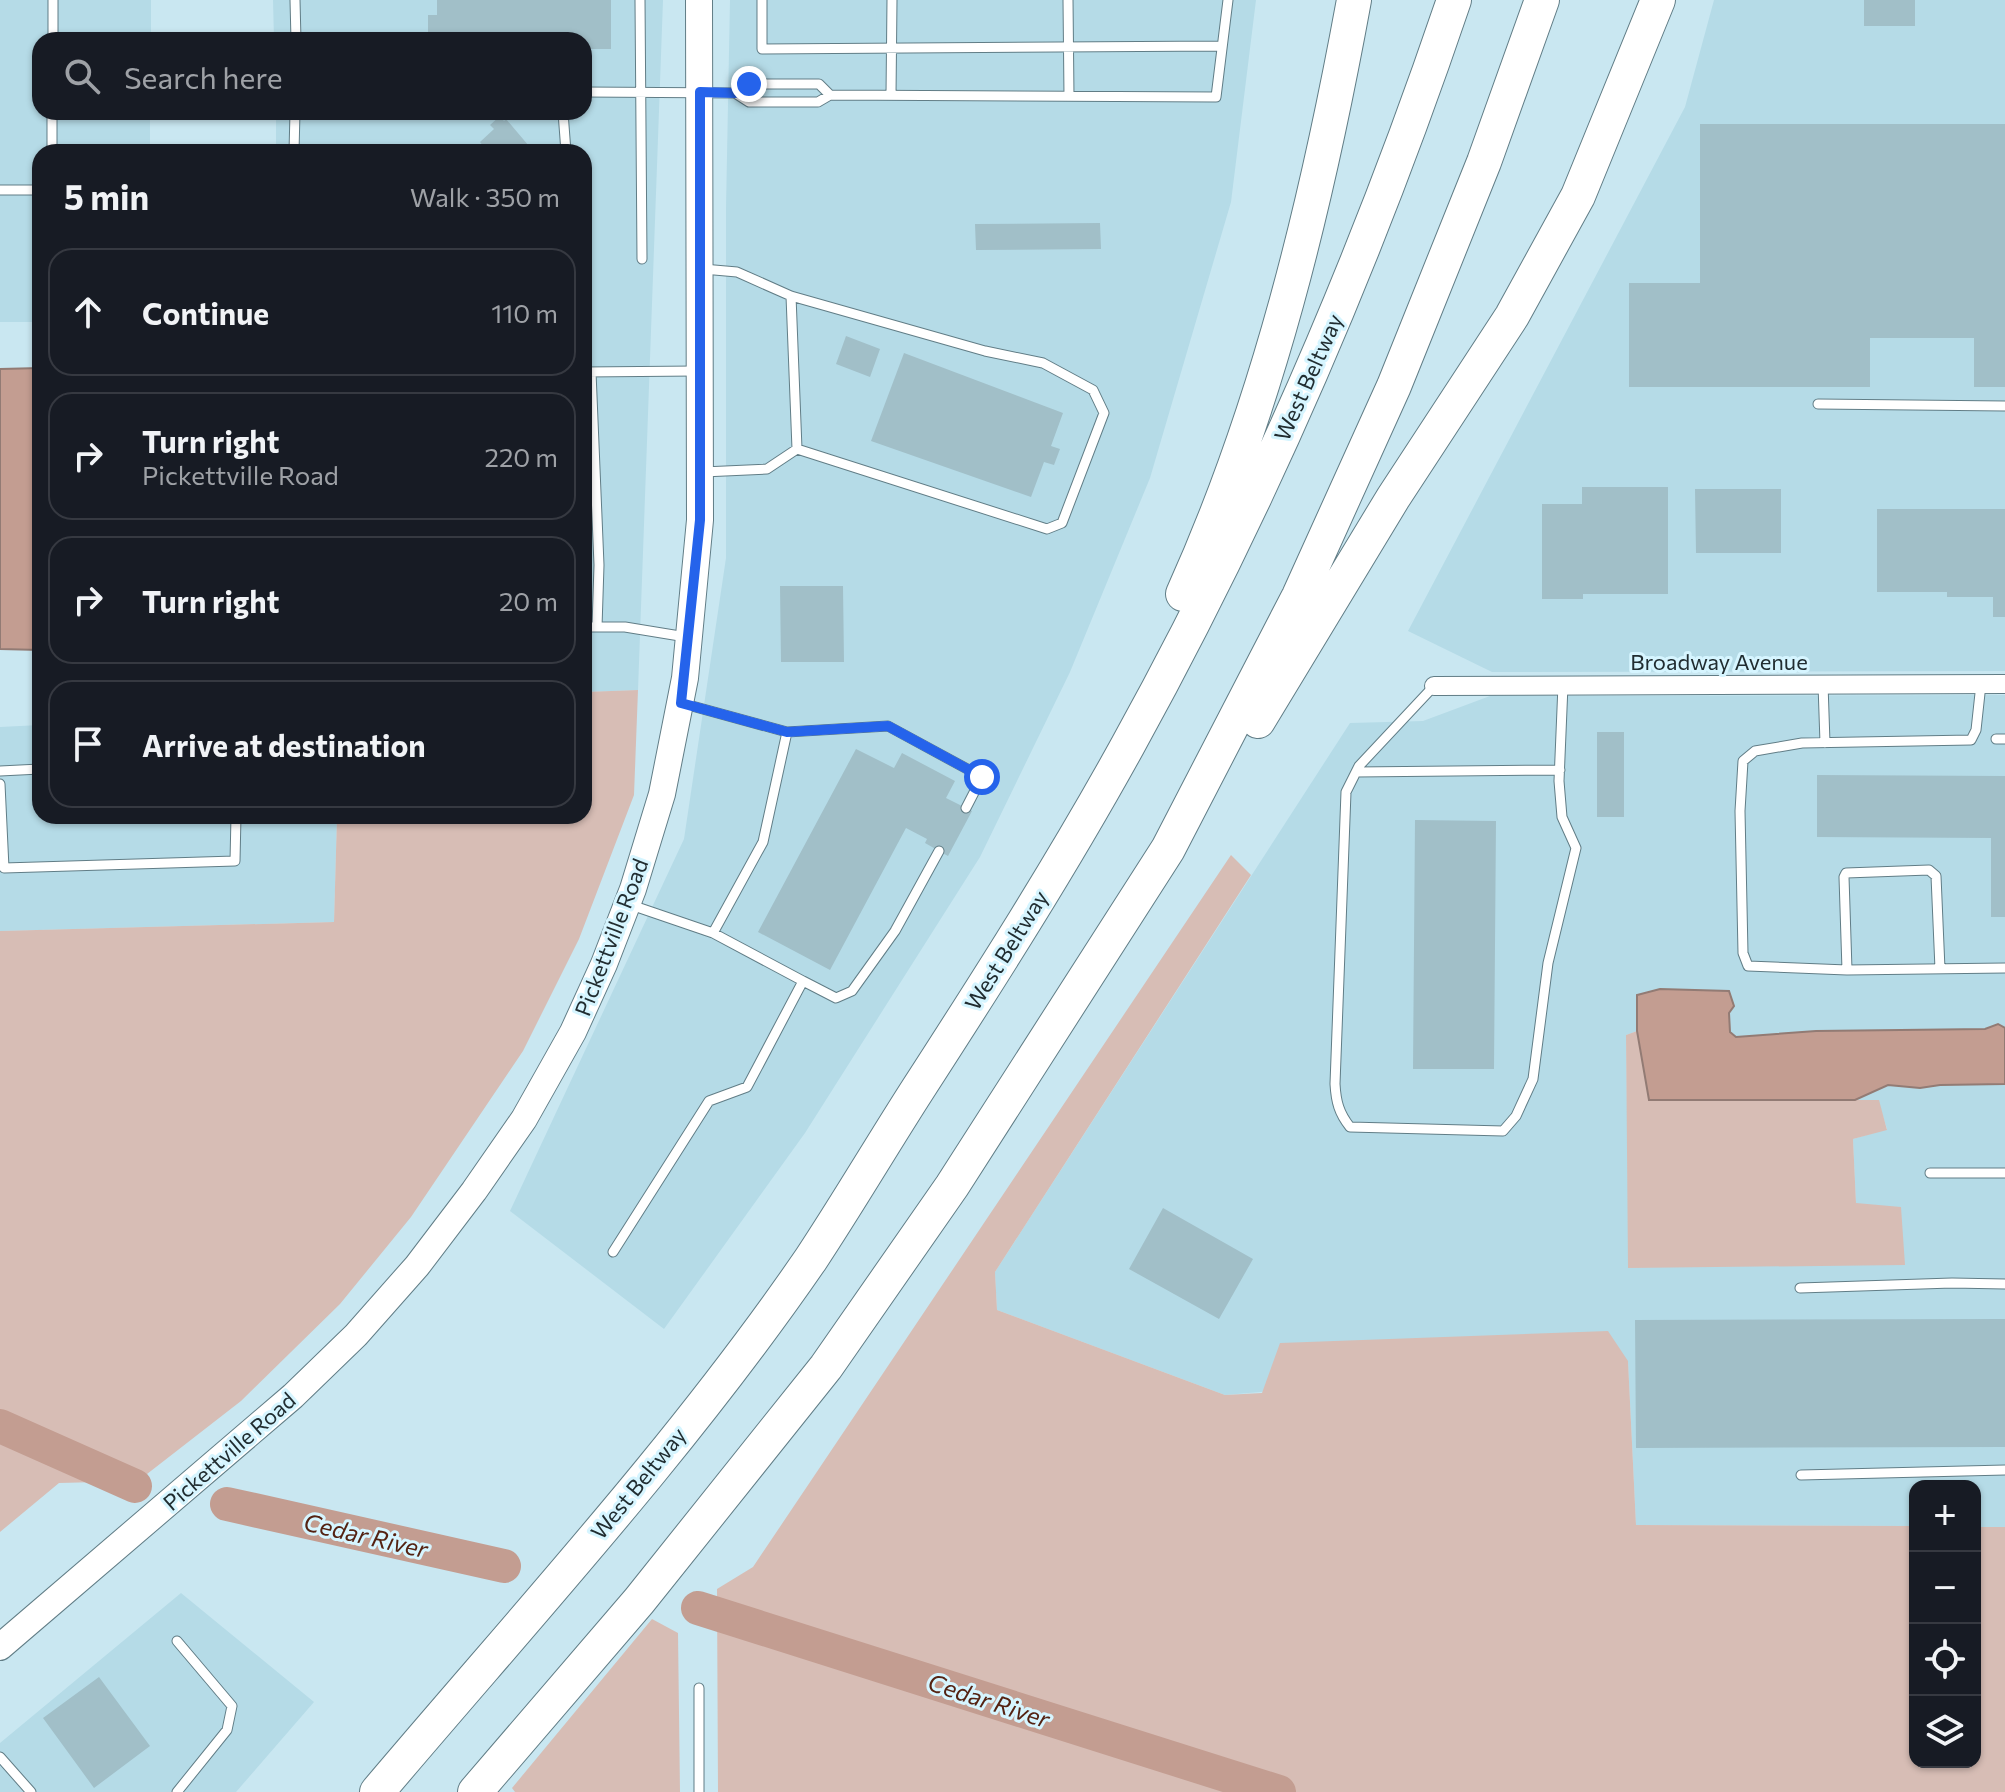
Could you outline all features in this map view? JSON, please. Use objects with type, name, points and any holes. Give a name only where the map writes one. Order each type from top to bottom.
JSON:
[{"type":"highway","points":[[1038,901],[1087,784],[1142,684],[1198,559],[1254,409],[1318,179],[1354,0]]},
{"type":"highway","name":"West Beltway","points":[[377,1792],[647,1475],[731,1367],[811,1258],[1038,901],[1129,744],[1199,611],[1267,471],[1359,260],[1421,98],[1454,0]]},
{"type":"highway","points":[[1168,849],[1299,596],[1394,386],[1484,162],[1542,0]]},
{"type":"highway","points":[[475,1792],[639,1601],[826,1367],[952,1186],[1168,849],[1239,752],[1393,498],[1512,316],[1578,196],[1658,0]]},
{"type":"street","name":"Pickettville Road","points":[[0,1647],[293,1396],[356,1335],[417,1266],[524,1119],[573,1032],[604,964],[628,903],[662,794],[681,703],[689,637],[700,520],[699,0]]},
{"type":"street","name":"Broadway Avenue","points":[[1434,686],[2005,684]]},
{"type":"lane","points":[[53,0],[53,32]]},
{"type":"lane","points":[[295,0],[296,32]]},
{"type":"lane","points":[[640,0],[642,259]]},
{"type":"lane","points":[[762,0],[762,49],[1222,46]]},
{"type":"lane","points":[[891,95],[892,0]]},
{"type":"lane","points":[[1068,0],[1069,96]]},
{"type":"lane","points":[[592,92],[735,93],[749,102],[818,102],[830,95],[1216,97],[1228,0]]},
{"type":"lane","points":[[735,93],[749,84],[819,84],[830,95]]},
{"type":"lane","points":[[52,120],[52,144]]},
{"type":"lane","points":[[294,144],[295,120]]},
{"type":"lane","points":[[564,120],[565,144]]},
{"type":"lane","points":[[0,190],[32,190]]},
{"type":"lane","points":[[700,269],[737,272],[791,296],[985,351],[1043,363],[1093,390],[1104,413],[1062,523],[1047,529],[797,449]]},
{"type":"lane","points":[[791,296],[797,449]]},
{"type":"lane","points":[[592,372],[700,371]]},
{"type":"lane","points":[[1818,404],[2005,406]]},
{"type":"lane","points":[[592,442],[599,565],[597,627]]},
{"type":"lane","points":[[700,472],[767,469],[797,449]]},
{"type":"lane","points":[[592,627],[625,627],[689,637]]},
{"type":"lane","points":[[1823,684],[1825,743]]},
{"type":"lane","points":[[1981,684],[1976,730],[1971,740],[1802,743],[1755,751],[1743,761],[1740,811],[1743,953],[1748,966],[1847,970],[2005,968]]},
{"type":"lane","points":[[1434,686],[1359,766],[1346,792],[1335,1084],[1336,1103],[1350,1127],[1503,1131],[1516,1116],[1533,1079],[1548,963],[1576,848],[1562,817],[1563,685]]},
{"type":"lane","points":[[681,703],[787,732],[888,726],[982,777],[966,808]]},
{"type":"lane","points":[[713,933],[763,842],[787,732]]},
{"type":"lane","points":[[0,771],[32,769]]},
{"type":"lane","points":[[1356,772],[1560,770]]},
{"type":"lane","points":[[0,784],[4,868],[235,861],[236,824]]},
{"type":"lane","points":[[628,903],[713,933],[836,998],[852,991],[895,931],[939,851]]},
{"type":"lane","points":[[1847,970],[1846,873],[1929,870],[1936,876],[1940,969]]},
{"type":"lane","points":[[613,1252],[709,1101],[747,1087],[803,981]]},
{"type":"lane","points":[[1930,1173],[2005,1173]]},
{"type":"lane","points":[[1800,1288],[2005,1284]]},
{"type":"lane","points":[[1801,1475],[2005,1470]]},
{"type":"lane","points":[[177,1641],[232,1706],[227,1730],[177,1792]]},
{"type":"lane","points":[[699,1688],[699,1792]]},
{"type":"lane","points":[[0,1757],[31,1792]]},
{"type":"shaded area","points":[[0,0],[151,0],[151,32],[32,32],[32,120],[150,120],[150,144],[32,144],[32,322],[0,322]]},
{"type":"shaded area","points":[[273,0],[663,0],[638,690],[592,692],[592,144],[276,144],[276,120],[592,120],[592,32],[274,32]]},
{"type":"shaded area","points":[[730,0],[1256,0],[1231,202],[1150,478],[1070,672],[980,857],[805,1133],[664,1329],[510,1211],[684,839],[726,558],[726,208]]},
{"type":"shaded area","points":[[1714,0],[2005,0],[2005,671],[1492,672],[1408,631],[1685,107]]},
{"type":"shaded area","points":[[32,368],[32,650],[0,649],[0,369]]},
{"type":"shaded area","points":[[638,690],[634,795],[579,939],[523,1051],[411,1217],[340,1304],[241,1401],[138,1481],[59,1483],[0,1532],[0,931],[334,922],[337,824],[592,824],[592,692]]},
{"type":"shaded area","points":[[2005,695],[2005,1028],[1997,1024],[1985,1029],[1816,1031],[1736,1037],[1730,1032],[1729,1013],[1695,989],[1661,989],[1637,995],[1637,1031],[1626,1035],[1629,1268],[1856,1203],[1853,1139],[1887,1129],[1878,1100],[1855,1100],[1888,1085],[1920,1088],[2005,1084],[2005,1527],[1981,1527],[1981,1480],[1909,1480],[1909,1526],[1636,1525],[1628,1361],[1225,1395],[997,1310],[995,1272],[1350,723],[1423,721],[1490,696]]},
{"type":"shaded area","points":[[32,725],[32,824],[337,824],[334,922],[0,931],[0,727]]},
{"type":"shaded area","points":[[1231,855],[1251,875],[995,1272],[997,1310],[1225,1395],[1262,1393],[1280,1343],[1608,1331],[1628,1361],[1636,1525],[1909,1526],[1909,1768],[1981,1768],[1981,1527],[2005,1527],[2005,1792],[718,1792],[717,1589],[753,1567]]},
{"type":"shaded area","points":[[1660,989],[1729,991],[1734,1006],[1729,1013],[1730,1032],[1736,1037],[1816,1031],[1985,1029],[1998,1024],[2005,1028],[2005,1084],[1920,1088],[1888,1085],[1855,1100],[1649,1100],[1637,1031],[1637,995]]},
{"type":"shaded area","points":[[1637,1031],[1649,1100],[1879,1100],[1887,1130],[1853,1139],[1856,1203],[1901,1207],[1905,1265],[1628,1268],[1626,1035]]},
{"type":"shaded area","points":[[181,1593],[314,1702],[236,1792],[0,1792],[0,1743]]},
{"type":"shaded area","points":[[652,1619],[678,1633],[680,1792],[515,1792],[512,1788]]},
{"type":"building","points":[[437,0],[611,0],[611,49],[592,49],[592,32],[428,32],[428,15],[437,15]]},
{"type":"building","points":[[1864,0],[1915,0],[1915,26],[1864,26]]},
{"type":"building","points":[[496,120],[507,120],[527,144],[482,144],[480,142],[494,129],[490,125]]},
{"type":"building","points":[[1700,124],[2005,124],[2005,387],[1974,387],[1974,338],[1870,338],[1870,387],[1629,387],[1629,283],[1700,283]]},
{"type":"building","points":[[1100,223],[1101,249],[976,250],[975,224]]},
{"type":"building","points":[[846,336],[880,349],[870,377],[836,364]]},
{"type":"building","points":[[904,353],[1063,413],[1051,446],[1060,449],[1054,465],[1044,462],[1031,497],[871,441]]},
{"type":"building","points":[[1582,487],[1668,487],[1668,594],[1583,594],[1583,599],[1542,599],[1542,504],[1582,504]]},
{"type":"building","points":[[1695,489],[1781,489],[1781,553],[1696,553]]},
{"type":"building","points":[[1877,509],[2005,509],[2005,617],[1993,617],[1993,597],[1947,597],[1947,592],[1877,592]]},
{"type":"building","points":[[780,586],[843,586],[844,662],[781,662]]},
{"type":"building","points":[[1597,732],[1624,732],[1624,817],[1597,817]]},
{"type":"building","points":[[856,749],[894,768],[902,753],[955,781],[946,798],[972,811],[948,856],[925,843],[927,839],[906,828],[830,970],[758,932]]},
{"type":"building","points":[[1817,775],[2005,776],[2005,917],[1991,917],[1991,838],[1817,837]]},
{"type":"building","points":[[1415,820],[1496,821],[1494,1069],[1413,1069]]},
{"type":"building","points":[[1163,1208],[1253,1259],[1219,1319],[1129,1269]]},
{"type":"building","points":[[2005,1319],[2005,1447],[1636,1448],[1635,1320]]},
{"type":"building","points":[[99,1677],[150,1746],[94,1788],[43,1718]]},
{"type":"waterway","points":[[0,1426],[135,1486]]},
{"type":"waterway","name":"Cedar River","points":[[227,1504],[504,1566]]},
{"type":"waterway","name":"Cedar River","points":[[698,1608],[1279,1792]]},
{"type":"route","points":[[749,84],[735,93],[700,92],[700,520],[681,703],[787,732],[888,726],[982,777]]}]
